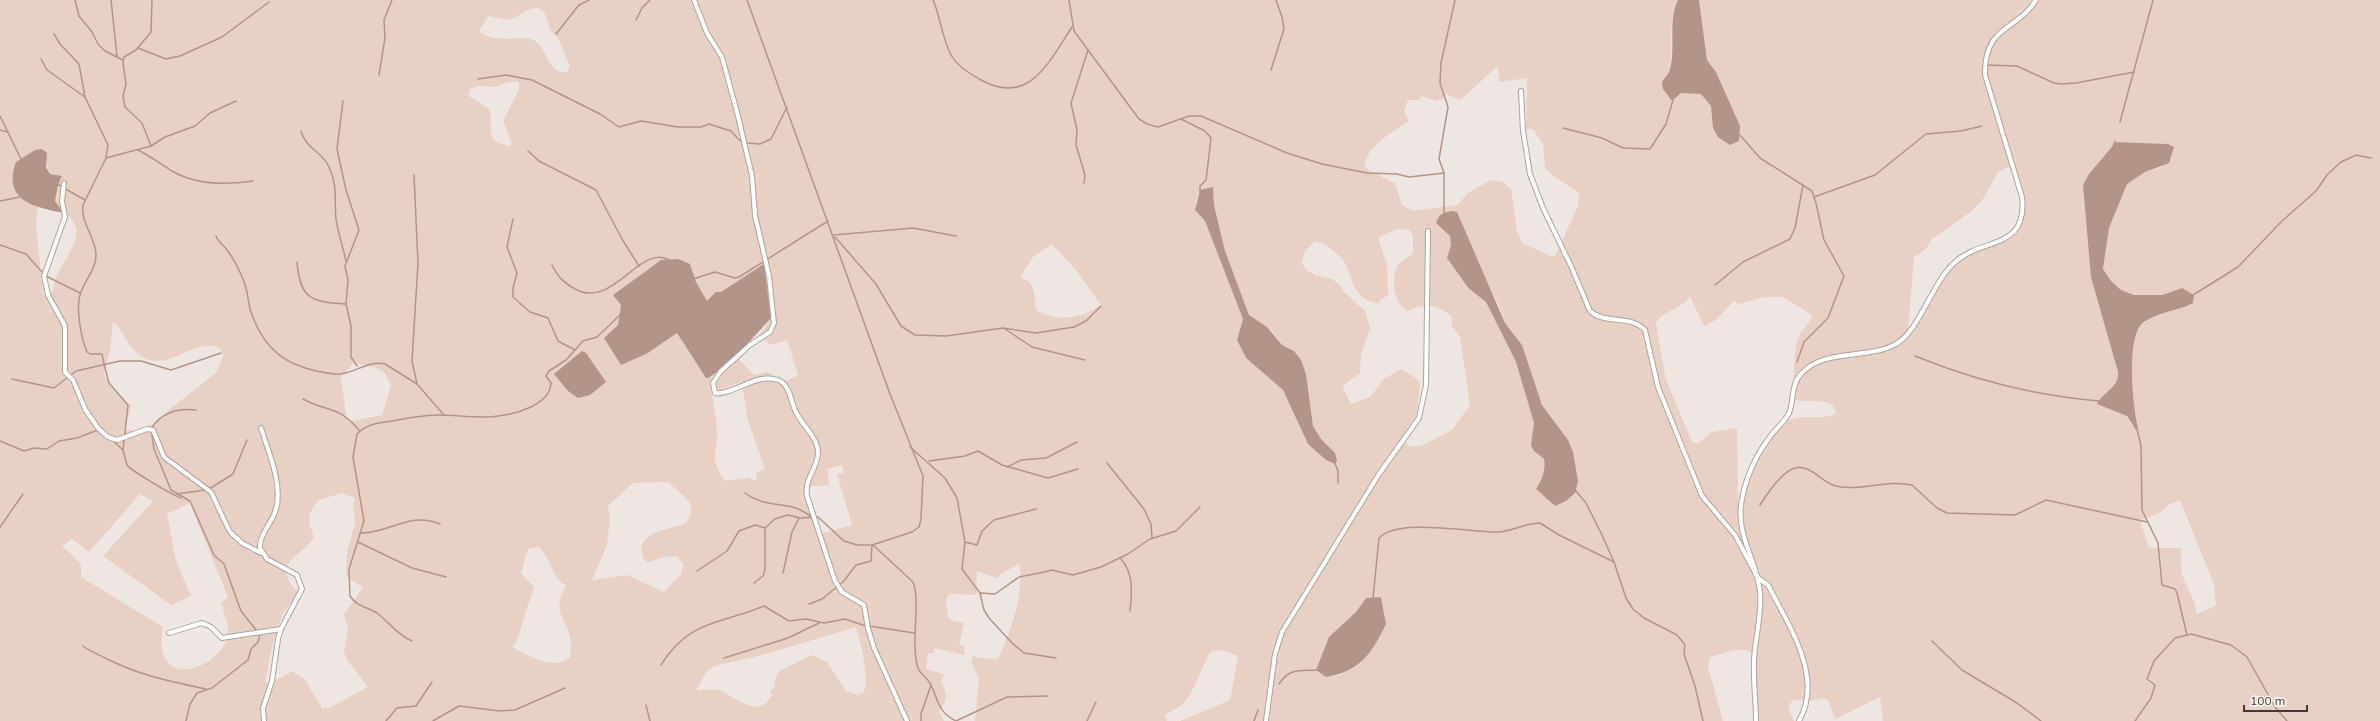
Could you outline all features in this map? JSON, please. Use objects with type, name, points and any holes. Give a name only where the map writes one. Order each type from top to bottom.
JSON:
[{"type":"street","points":[[694,0],[707,33],[724,64],[748,161],[754,190],[754,215],[768,266],[773,327],[720,372],[712,383],[713,390],[715,393],[722,393],[748,383],[768,378],[781,381],[788,388],[797,414],[816,445],[818,456],[808,477],[806,492],[835,580],[842,592],[864,605],[868,628],[874,648],[907,721]]},
{"type":"street","points":[[1756,721],[1754,663],[1760,607],[1758,578],[1754,563],[1741,531],[1739,511],[1749,474],[1756,457],[1788,413],[1799,376],[1807,368],[1832,358],[1885,350],[1899,343],[1913,327],[1939,280],[1955,262],[1971,252],[2005,238],[2018,228],[2023,217],[2022,197],[1985,75],[1985,62],[1988,51],[1998,35],[2028,10],[2036,0]]},
{"type":"street","points":[[1521,91],[1523,131],[1530,174],[1543,208],[1571,266],[1586,304],[1590,311],[1597,316],[1634,322],[1645,330],[1658,387],[1702,496],[1735,535],[1758,578],[1768,585],[1806,666],[1808,696],[1799,721]]},
{"type":"street","points":[[64,183],[62,201],[66,217],[44,276],[48,295],[65,326],[64,369],[73,380],[82,404],[98,428],[111,439],[117,440],[147,429],[153,430],[164,457],[211,492],[230,532],[242,543],[261,553],[267,559],[297,576],[302,583],[301,593],[281,629],[272,681],[263,708],[264,721]]},
{"type":"street","points":[[1266,721],[1275,654],[1282,632],[1379,474],[1419,418],[1426,385],[1428,231]]},
{"type":"street","points":[[261,428],[278,493],[276,512],[260,543],[261,553]]},
{"type":"street","points":[[169,633],[202,623],[211,627],[222,638],[281,629]]},
{"type":"shaded area","points":[[0,0],[1678,0],[1673,15],[1669,71],[1664,82],[1663,89],[1672,101],[1681,93],[1701,94],[1711,106],[1726,95],[1716,72],[1707,60],[1699,0],[2380,0],[2380,721],[1883,721],[1880,697],[1835,719],[1828,700],[1823,699],[1811,701],[1792,701],[1788,708],[1794,721],[1753,721],[1753,653],[1738,650],[1710,657],[1708,667],[1723,721],[1180,721],[1230,700],[1238,656],[1221,650],[1210,652],[1190,695],[1182,705],[1165,715],[1167,721],[975,721],[979,678],[971,662],[973,656],[979,658],[998,659],[1012,625],[1018,600],[1020,587],[1019,564],[996,578],[977,571],[976,595],[949,594],[946,601],[948,617],[953,621],[964,623],[959,644],[964,647],[965,655],[934,648],[934,653],[928,653],[926,669],[944,674],[941,683],[945,690],[946,697],[944,704],[939,711],[944,721],[0,721]],"holes":[[[538,8],[542,10],[546,15],[551,31],[559,39],[570,66],[567,72],[561,72],[556,69],[535,41],[524,38],[494,38],[479,31],[488,16],[510,20],[530,9]],[[1498,66],[1499,82],[1527,78],[1526,129],[1533,129],[1543,144],[1545,167],[1552,175],[1579,193],[1578,206],[1555,256],[1551,256],[1522,243],[1517,231],[1511,189],[1503,182],[1491,180],[1468,193],[1457,205],[1412,211],[1402,205],[1395,183],[1365,167],[1369,153],[1375,146],[1381,140],[1409,121],[1404,111],[1408,100],[1419,100],[1421,96],[1436,101],[1442,99],[1446,94],[1460,100]],[[508,82],[519,82],[519,90],[503,121],[512,143],[509,146],[500,144],[492,136],[489,109],[469,96],[470,89],[477,86],[496,87]],[[2116,142],[2168,144],[2161,167],[2145,172],[2127,184],[2109,228],[2103,269],[2110,281],[2121,290],[2134,295],[2162,295],[2175,290],[2179,309],[2146,321],[2137,332],[2132,358],[2132,374],[2134,404],[2138,428],[2132,426],[2127,416],[2098,404],[2114,386],[2118,377],[2104,320],[2083,185],[2089,174]],[[46,162],[50,174],[62,176],[58,185],[55,201],[73,221],[76,228],[76,235],[74,243],[57,275],[53,292],[43,294],[36,225],[38,206],[25,200],[17,194],[13,185],[13,171]],[[2008,167],[2014,172],[2019,186],[2023,215],[2015,232],[1958,260],[1940,280],[1908,332],[1914,257],[1926,249],[1931,240],[1973,210],[1983,199],[1998,172]],[[1213,187],[1214,205],[1225,251],[1249,315],[1273,332],[1282,345],[1294,351],[1306,374],[1313,426],[1321,439],[1337,457],[1308,444],[1283,390],[1246,358],[1237,340],[1243,319],[1205,221],[1198,214],[1196,203],[1200,190]],[[1438,217],[1482,273],[1498,303],[1505,323],[1522,345],[1542,405],[1568,440],[1566,501],[1557,506],[1550,502],[1544,491],[1544,459],[1533,445],[1534,423],[1516,362],[1486,302],[1467,288],[1447,258],[1451,245],[1450,236],[1436,223]],[[1397,229],[1410,230],[1413,237],[1413,253],[1399,264],[1396,270],[1394,276],[1396,297],[1399,303],[1407,311],[1419,307],[1429,306],[1440,309],[1451,316],[1452,326],[1460,337],[1470,405],[1452,430],[1421,446],[1411,447],[1407,444],[1406,439],[1417,414],[1420,384],[1416,378],[1401,369],[1384,379],[1370,397],[1351,404],[1342,386],[1360,373],[1361,355],[1370,328],[1365,311],[1344,292],[1339,284],[1332,279],[1315,275],[1306,270],[1302,263],[1305,251],[1315,241],[1324,244],[1337,253],[1346,265],[1353,284],[1359,294],[1364,298],[1377,303],[1388,295],[1387,264],[1378,238]],[[1052,244],[1076,270],[1101,305],[1094,310],[1078,316],[1060,317],[1044,314],[1036,310],[1034,290],[1025,280],[1020,277],[1033,257]],[[661,260],[690,264],[696,282],[707,301],[712,298],[771,318],[759,335],[770,345],[787,340],[798,375],[785,382],[767,372],[754,375],[738,358],[706,378],[677,333],[648,353],[604,338],[618,325],[621,305],[613,295]],[[1690,296],[1704,326],[1716,320],[1734,301],[1739,304],[1764,297],[1783,297],[1812,315],[1797,342],[1794,366],[1794,399],[1799,401],[1825,402],[1834,408],[1836,414],[1825,417],[1804,417],[1793,419],[1781,424],[1771,432],[1762,442],[1750,467],[1738,505],[1737,428],[1712,432],[1697,444],[1692,442],[1666,380],[1656,324],[1663,316],[1682,304]],[[113,321],[133,349],[148,359],[159,361],[170,359],[201,347],[211,346],[221,349],[223,356],[216,373],[170,409],[148,432],[125,430],[131,406],[111,387],[104,374],[110,350]],[[353,363],[374,367],[384,372],[391,385],[382,415],[347,422],[341,377]],[[742,382],[747,417],[765,469],[756,473],[757,481],[748,478],[725,481],[717,468],[715,458],[717,434],[712,392]],[[842,465],[844,473],[837,474],[852,525],[820,534],[806,487],[829,485],[827,469]],[[669,482],[690,504],[690,515],[686,523],[659,531],[647,538],[643,543],[641,550],[644,560],[649,562],[665,557],[677,556],[683,564],[681,574],[664,592],[627,575],[592,580],[607,545],[610,520],[608,506],[633,483]],[[342,493],[355,498],[353,506],[355,523],[347,552],[346,576],[363,588],[344,614],[348,628],[344,651],[347,660],[368,687],[329,708],[322,708],[305,680],[292,671],[269,684],[265,681],[272,646],[280,622],[285,611],[300,595],[291,584],[287,575],[287,568],[295,556],[314,537],[310,526],[310,514],[319,500]],[[140,494],[153,501],[103,556],[171,605],[191,596],[176,561],[167,514],[190,503],[228,597],[221,603],[228,632],[228,636],[223,647],[214,657],[202,665],[189,669],[177,668],[167,662],[162,648],[163,627],[81,577],[81,564],[62,546],[72,539],[89,552]],[[2180,500],[2214,584],[2216,606],[2196,614],[2195,603],[2182,573],[2181,548],[2149,548],[2140,520],[2158,514],[2170,504]],[[539,547],[543,551],[557,577],[566,586],[561,596],[559,609],[569,632],[571,641],[570,657],[564,661],[556,663],[541,661],[512,647],[516,643],[534,587],[521,573],[528,549]],[[1381,597],[1385,617],[1361,664],[1340,675],[1326,677],[1316,670],[1329,637],[1356,612],[1366,598]],[[856,627],[864,658],[866,683],[865,690],[858,695],[846,691],[827,662],[812,655],[779,671],[775,679],[775,686],[770,692],[772,695],[760,706],[754,706],[739,701],[718,690],[696,690],[707,671],[715,666],[766,654]]]},
{"type":"shaded area","points":[[1678,0],[1699,0],[1707,60],[1716,72],[1740,126],[1739,141],[1730,145],[1718,137],[1713,128],[1711,106],[1701,94],[1681,93],[1672,101],[1663,89],[1662,82],[1669,72],[1671,63],[1673,17]]},
{"type":"shaded area","points":[[2116,142],[2168,144],[2174,147],[2169,163],[2145,172],[2127,184],[2109,228],[2103,269],[2111,281],[2121,290],[2134,295],[2162,295],[2182,288],[2194,295],[2193,303],[2150,319],[2144,322],[2138,330],[2132,356],[2134,405],[2138,428],[2136,430],[2127,416],[2097,404],[2114,386],[2118,377],[2118,372],[2091,277],[2083,185],[2089,174]]},
{"type":"shaded area","points":[[42,149],[47,153],[46,167],[50,174],[62,176],[58,185],[55,201],[64,213],[41,208],[23,200],[13,185],[13,175],[16,162],[35,150]]},
{"type":"shaded area","points":[[1213,187],[1214,205],[1225,251],[1249,315],[1267,327],[1282,345],[1294,351],[1301,360],[1306,374],[1313,426],[1321,439],[1335,453],[1337,460],[1335,464],[1326,460],[1308,444],[1283,390],[1246,358],[1237,340],[1243,319],[1205,221],[1195,210],[1200,190]]},
{"type":"shaded area","points":[[1451,211],[1457,212],[1505,323],[1522,345],[1542,405],[1568,440],[1573,452],[1578,481],[1575,493],[1566,501],[1556,506],[1536,489],[1543,475],[1544,459],[1534,451],[1531,445],[1534,423],[1516,362],[1486,302],[1468,288],[1447,258],[1451,245],[1450,236],[1436,223],[1441,214]]},
{"type":"shaded area","points":[[678,259],[690,264],[696,282],[707,301],[716,292],[721,292],[764,264],[771,318],[729,364],[708,378],[706,378],[677,333],[648,353],[621,365],[604,338],[618,325],[621,305],[613,295],[661,260]]},
{"type":"shaded area","points":[[582,351],[586,353],[606,382],[590,395],[578,398],[568,391],[554,374]]},
{"type":"shaded area","points":[[1381,597],[1386,624],[1364,660],[1348,670],[1326,677],[1316,670],[1329,637],[1356,612],[1366,598]]},
{"type":"waterway","points":[[75,0],[79,16],[92,32],[98,44],[105,51],[123,60]]},
{"type":"waterway","points":[[111,0],[117,56]]},
{"type":"waterway","points":[[151,146],[142,123],[125,107],[123,96],[126,84],[123,63],[124,57],[136,50],[151,32],[152,0]]},
{"type":"waterway","points":[[379,75],[385,38],[384,20],[392,0]]},
{"type":"waterway","points":[[556,34],[579,5],[589,0]]},
{"type":"waterway","points":[[636,20],[642,8],[650,0]]},
{"type":"waterway","points":[[747,0],[890,394],[923,476],[921,519],[919,527],[912,532],[872,545],[857,545],[844,541],[818,517],[800,518],[788,515],[775,519],[765,528]]},
{"type":"waterway","points":[[933,0],[951,55],[964,69],[981,80],[998,87],[1013,88],[1026,84],[1037,76],[1055,53],[1072,27]]},
{"type":"waterway","points":[[1069,0],[1074,31],[1139,119],[1147,124],[1158,127],[1189,116],[1201,116],[1287,153],[1322,164],[1367,173],[1397,174],[1409,177],[1444,173]]},
{"type":"waterway","points":[[1271,70],[1284,29],[1282,17],[1276,0]]},
{"type":"waterway","points":[[1444,214],[1444,173],[1439,159],[1448,107],[1440,83],[1441,63],[1455,0]]},
{"type":"waterway","points":[[2120,122],[2153,0]]},
{"type":"waterway","points":[[138,48],[166,59],[180,56],[222,37],[269,2]]},
{"type":"waterway","points":[[54,34],[60,44],[79,64],[85,97],[108,145],[106,158],[83,205],[84,218],[94,242],[96,260],[79,298],[81,331],[87,352],[90,354],[102,354],[104,364]]},
{"type":"waterway","points":[[1084,183],[1085,175],[1076,145],[1077,130],[1071,103],[1088,50]]},
{"type":"waterway","points":[[41,59],[47,70],[85,97]]},
{"type":"waterway","points":[[1987,65],[2017,66],[2054,83],[2061,84],[2076,83],[2134,72]]},
{"type":"waterway","points":[[478,79],[506,75],[532,80],[600,114],[619,127],[641,121],[678,127],[701,127],[709,124],[731,131],[739,140],[747,143],[760,144],[771,139],[787,107]]},
{"type":"waterway","points":[[1563,128],[1602,138],[1623,148],[1650,149],[1666,124],[1673,100]]},
{"type":"waterway","points":[[106,158],[151,146],[165,137],[195,126],[210,113],[236,101]]},
{"type":"waterway","points":[[343,101],[337,149],[346,190],[359,230],[345,266],[348,280],[346,304],[351,326],[351,357],[357,366]]},
{"type":"waterway","points":[[0,116],[21,159]]},
{"type":"waterway","points":[[1181,119],[1205,131],[1211,138],[1206,180],[1200,186],[1200,192]]},
{"type":"waterway","points":[[1814,197],[1875,175],[1926,134],[1961,131],[1982,126]]},
{"type":"waterway","points":[[0,130],[7,132]]},
{"type":"waterway","points":[[301,131],[306,142],[323,157],[332,174],[335,187],[336,219],[346,261]]},
{"type":"waterway","points":[[1740,135],[1760,158],[1812,191],[1824,240],[1844,276],[1828,318],[1804,342],[1797,362]]},
{"type":"waterway","points":[[2113,147],[2115,141]]},
{"type":"waterway","points":[[138,150],[181,176],[191,179],[212,183],[253,181]]},
{"type":"waterway","points":[[528,151],[539,161],[596,190],[622,239],[639,266]]},
{"type":"waterway","points":[[2193,295],[2238,267],[2281,222],[2316,191],[2327,175],[2341,162],[2356,155],[2371,158]]},
{"type":"waterway","points":[[414,175],[418,263],[412,361],[417,384]]},
{"type":"waterway","points":[[57,184],[85,200]]},
{"type":"waterway","points":[[1715,285],[1743,262],[1790,239],[1795,228],[1803,185]]},
{"type":"waterway","points":[[0,201],[20,197]]},
{"type":"waterway","points":[[513,219],[507,247],[517,273],[513,288],[513,297],[530,312],[548,318],[558,341],[575,350]]},
{"type":"waterway","points":[[693,279],[715,272],[735,278],[739,277],[828,221]]},
{"type":"waterway","points":[[834,235],[913,228],[956,236]]},
{"type":"waterway","points":[[216,236],[226,248],[240,272],[246,288],[250,309],[263,337],[271,348],[281,356],[292,363],[305,368],[335,374],[347,373],[372,364],[385,364],[417,384],[444,415]]},
{"type":"waterway","points":[[835,237],[876,284],[901,326],[915,335],[946,336],[1003,328],[1036,333],[1074,327],[1086,321],[1101,306]]},
{"type":"waterway","points":[[0,245],[26,254],[43,273]]},
{"type":"waterway","points":[[552,265],[556,273],[567,284],[575,289],[589,293],[602,291],[614,285],[647,260],[658,257],[669,260]]},
{"type":"waterway","points":[[297,262],[301,284],[310,296],[316,300],[324,302],[346,304]]},
{"type":"waterway","points":[[46,276],[80,293]]},
{"type":"waterway","points":[[412,641],[397,632],[377,613],[355,602],[350,596],[349,569],[364,521],[353,457],[357,434],[361,430],[374,424],[416,417],[439,415],[491,417],[514,413],[531,407],[539,403],[549,391],[551,383],[546,376],[549,371],[566,360],[583,341],[597,337],[620,315]]},
{"type":"waterway","points":[[1005,329],[1032,347],[1085,360]]},
{"type":"waterway","points":[[12,379],[54,388],[76,371],[120,361],[141,361],[171,370],[221,353]]},
{"type":"waterway","points":[[1915,356],[1937,365],[2006,386],[2075,399],[2099,401]]},
{"type":"waterway","points":[[104,364],[109,383],[128,405],[123,450],[127,465],[152,483],[181,498]]},
{"type":"waterway","points":[[303,399],[338,412],[359,430]]},
{"type":"waterway","points":[[186,721],[190,704],[197,693],[212,688],[248,660],[251,649],[258,642],[260,635],[241,611],[224,564],[214,555],[190,501],[171,490],[154,449],[151,428],[160,418],[171,412],[196,410]]},
{"type":"waterway","points":[[2137,429],[2141,446],[2142,510],[2158,543],[2162,585],[2175,589],[2187,635]]},
{"type":"waterway","points":[[0,441],[24,451],[34,448],[47,449],[59,441],[77,438],[98,430]]},
{"type":"waterway","points":[[112,440],[123,450]]},
{"type":"waterway","points":[[209,489],[233,474],[247,440]]},
{"type":"waterway","points":[[1007,467],[1021,460],[1046,458],[1077,442]]},
{"type":"waterway","points":[[910,447],[945,478],[957,498],[965,542],[962,569],[980,593],[984,610],[989,618],[1012,643],[1024,653],[1056,658]]},
{"type":"waterway","points":[[929,461],[965,456],[978,451],[1002,465],[1048,478],[1078,469]]},
{"type":"waterway","points":[[1334,461],[1338,471],[1338,483]]},
{"type":"waterway","points":[[1107,463],[1144,509],[1151,524],[1152,538]]},
{"type":"waterway","points":[[1760,505],[1785,474],[1795,468],[1801,468],[1811,471],[1836,486],[1854,488],[1893,483],[1912,485],[1937,508],[1947,513],[2015,515],[2046,500],[2147,522]]},
{"type":"waterway","points":[[176,494],[206,490]]},
{"type":"waterway","points":[[1575,490],[1586,503],[1602,535],[1614,562],[1626,598],[1633,609],[1644,618],[1677,635],[1685,645],[1684,654],[1695,686],[1703,721]]},
{"type":"waterway","points":[[745,493],[762,502],[797,508],[812,517]]},
{"type":"waterway","points":[[0,527],[23,494]]},
{"type":"waterway","points":[[980,593],[995,594],[1019,577],[1052,570],[1073,575],[1101,567],[1128,554],[1150,539],[1176,531],[1200,507]]},
{"type":"waterway","points":[[965,542],[977,545],[982,531],[994,520],[1036,509]]},
{"type":"waterway","points":[[783,573],[792,532],[799,518]]},
{"type":"waterway","points":[[361,533],[381,530],[409,521],[419,520],[440,524]]},
{"type":"waterway","points":[[1373,598],[1379,538],[1389,532],[1402,528],[1418,527],[1499,532],[1540,523],[1559,535],[1614,562]]},
{"type":"waterway","points":[[697,571],[727,551],[739,531],[755,525],[765,528]]},
{"type":"waterway","points":[[754,583],[763,576],[765,570],[765,528]]},
{"type":"waterway","points":[[358,542],[412,568],[446,577]]},
{"type":"waterway","points":[[873,545],[913,582],[916,600],[915,647],[918,668],[930,683],[942,710],[950,718],[956,721]]},
{"type":"waterway","points":[[809,604],[822,599],[843,582],[856,565],[871,561],[872,546]]},
{"type":"waterway","points":[[1120,558],[1125,564],[1130,576],[1130,611]]},
{"type":"waterway","points":[[661,665],[672,650],[694,631],[706,625],[764,606],[789,621],[806,619],[824,623],[845,619],[863,625],[914,633]]},
{"type":"waterway","points":[[724,658],[788,638],[819,623]]},
{"type":"waterway","points":[[2135,721],[2151,698],[2155,685],[2147,679],[2154,661],[2175,638],[2191,634],[2231,645],[2247,657],[2275,707],[2287,721]]},
{"type":"waterway","points":[[1932,641],[1962,670],[2017,703],[2041,721]]},
{"type":"waterway","points":[[83,646],[132,670],[206,689]]},
{"type":"waterway","points":[[1279,684],[1292,672],[1301,670],[1318,670]]},
{"type":"waterway","points":[[386,721],[397,708],[416,706],[432,682]]},
{"type":"waterway","points":[[921,721],[921,714],[931,685]]},
{"type":"waterway","points":[[433,721],[459,706],[500,711],[515,710],[565,688]]},
{"type":"waterway","points":[[956,721],[1007,697],[1048,696]]},
{"type":"waterway","points":[[1087,721],[1096,702]]},
{"type":"waterway","points":[[646,705],[650,721]]},
{"type":"waterway","points":[[1254,721],[1258,710]]}]
